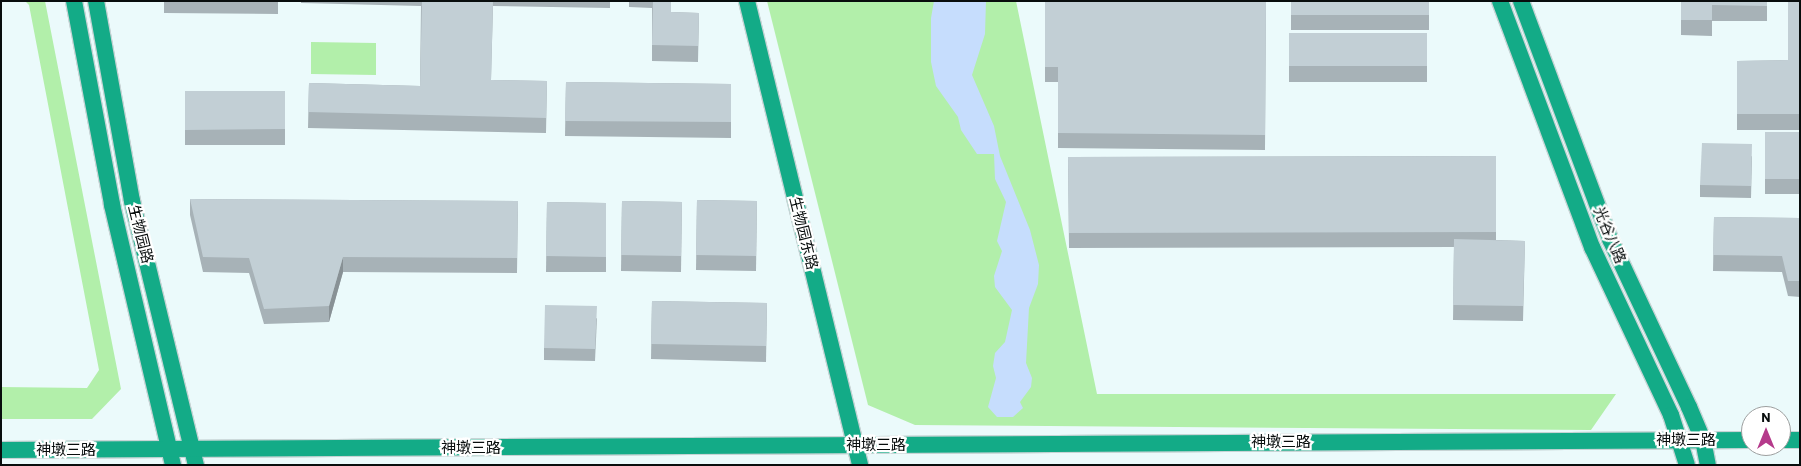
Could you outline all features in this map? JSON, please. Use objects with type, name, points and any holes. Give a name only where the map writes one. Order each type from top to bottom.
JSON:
[{"type":"street","name":"生物园路","points":[[74,1],[112,205],[172,458]]},
{"type":"street","name":"生物园路","points":[[96,1],[132,200],[194,458]]},
{"type":"street","name":"生物园东路","points":[[747,1],[857,445],[860,465]]},
{"type":"street","name":"光谷八路","points":[[1500,1],[1592,247],[1680,440],[1687,465]]},
{"type":"street","name":"光谷八路","points":[[1521,1],[1610,239],[1703,440],[1708,465]]},
{"type":"street","name":"神墩三路","points":[[1,450],[194,458],[857,445],[1741,440]]},
{"type":"green space","points":[[25,1],[45,1],[121,389],[92,419],[1,419],[1,387],[87,388],[99,370],[29,5]]},
{"type":"green space","points":[[767,1],[1016,1],[1097,394],[1616,394],[1591,430],[915,425],[868,405]]},
{"type":"green space","points":[[311,42],[376,43],[376,75],[311,74]]},
{"type":"water","points":[[934,1],[986,1],[985,34],[972,75],[994,126],[1000,156],[1030,230],[1039,265],[1038,284],[1029,308],[1026,363],[1032,378],[1031,387],[1020,402],[1023,408],[1013,417],[997,417],[988,407],[996,378],[993,366],[995,353],[1005,342],[1012,310],[995,287],[994,276],[1002,251],[997,241],[1006,202],[995,179],[994,154],[977,154],[961,130],[958,117],[936,86],[931,62],[931,18]]},
{"type":"building","points":[[422,1],[493,1],[491,80],[547,81],[546,118],[308,112],[309,83],[420,86]]},
{"type":"building","points":[[653,1],[671,1],[671,12],[699,13],[698,46],[652,45]]},
{"type":"building","points":[[1045,1],[1266,1],[1265,135],[1058,133],[1058,67],[1045,67]]},
{"type":"building","points":[[1291,1],[1429,1],[1429,15],[1291,15]]},
{"type":"building","points":[[1681,1],[1767,1],[1767,6],[1712,5],[1712,20],[1681,20]]},
{"type":"building","points":[[1788,1],[1800,1],[1800,114],[1737,114],[1737,61],[1788,60]]},
{"type":"building","points":[[1289,33],[1427,33],[1427,66],[1289,66]]},
{"type":"building","points":[[566,82],[731,84],[731,122],[565,121]]},
{"type":"building","points":[[185,91],[285,91],[285,129],[185,130]]},
{"type":"building","points":[[1765,132],[1800,132],[1800,179],[1765,179]]},
{"type":"building","points":[[1702,143],[1752,144],[1751,186],[1700,185]]},
{"type":"building","points":[[1496,156],[1496,232],[1069,233],[1068,157]]},
{"type":"building","points":[[190,199],[518,201],[517,258],[343,257],[329,306],[264,309],[249,258],[203,257]]},
{"type":"building","points":[[697,200],[757,201],[756,256],[696,255]]},
{"type":"building","points":[[622,201],[682,202],[681,256],[621,255]]},
{"type":"building","points":[[547,202],[606,203],[606,257],[546,256]]},
{"type":"building","points":[[1714,217],[1800,218],[1800,281],[1788,281],[1782,256],[1713,255]]},
{"type":"building","points":[[1454,239],[1525,241],[1523,306],[1453,305]]},
{"type":"building","points":[[652,301],[767,303],[766,346],[651,344]]},
{"type":"building","points":[[545,305],[597,306],[595,349],[544,348]]}]
